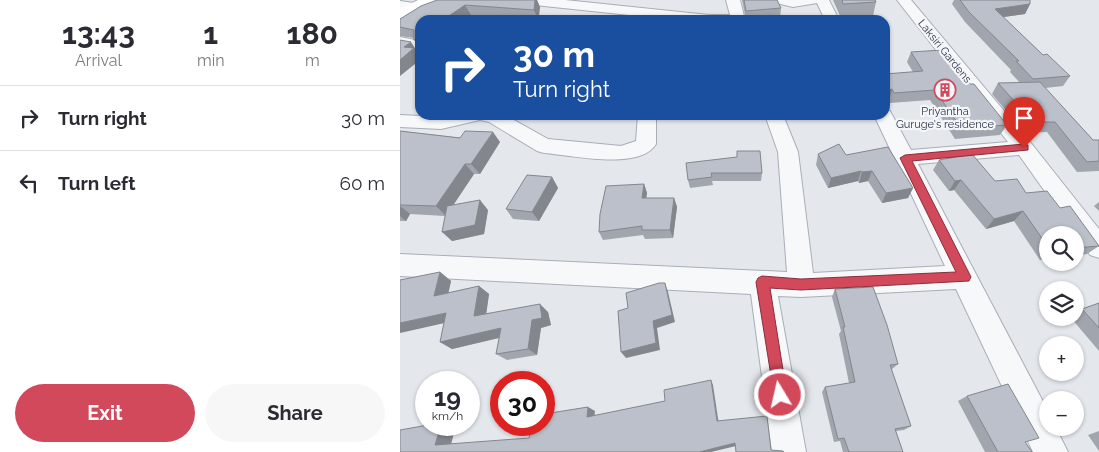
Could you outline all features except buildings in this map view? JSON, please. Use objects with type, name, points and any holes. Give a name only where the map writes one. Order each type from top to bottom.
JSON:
[{"type":"main road","points":[[400,15],[423,4]]},
{"type":"street","points":[[525,0],[677,15]]},
{"type":"street","points":[[732,0],[737,15]]},
{"type":"street","points":[[781,0],[793,3],[814,0]]},
{"type":"street","points":[[822,0],[830,15]]},
{"type":"street","name":"Laksiri Gardens","points":[[904,0],[1024,148],[1099,248]]},
{"type":"street","points":[[400,5],[423,4]]},
{"type":"street","points":[[400,42],[415,45]]},
{"type":"street","points":[[400,121],[441,123],[455,120]]},
{"type":"street","points":[[499,120],[544,146],[621,153],[640,149],[646,144],[648,120]]},
{"type":"street","points":[[776,120],[788,152],[801,285]]},
{"type":"street","points":[[885,120],[1051,452]]},
{"type":"street","points":[[905,158],[1024,148]]},
{"type":"street","points":[[400,265],[801,285],[964,277]]},
{"type":"street","points":[[762,282],[788,452]]},
{"type":"place","name":"Priyantha Guruge's residence","points":[[945,90]]},
{"type":"route","points":[[780,395],[762,282],[801,285],[964,277],[905,158],[1024,148]]}]
